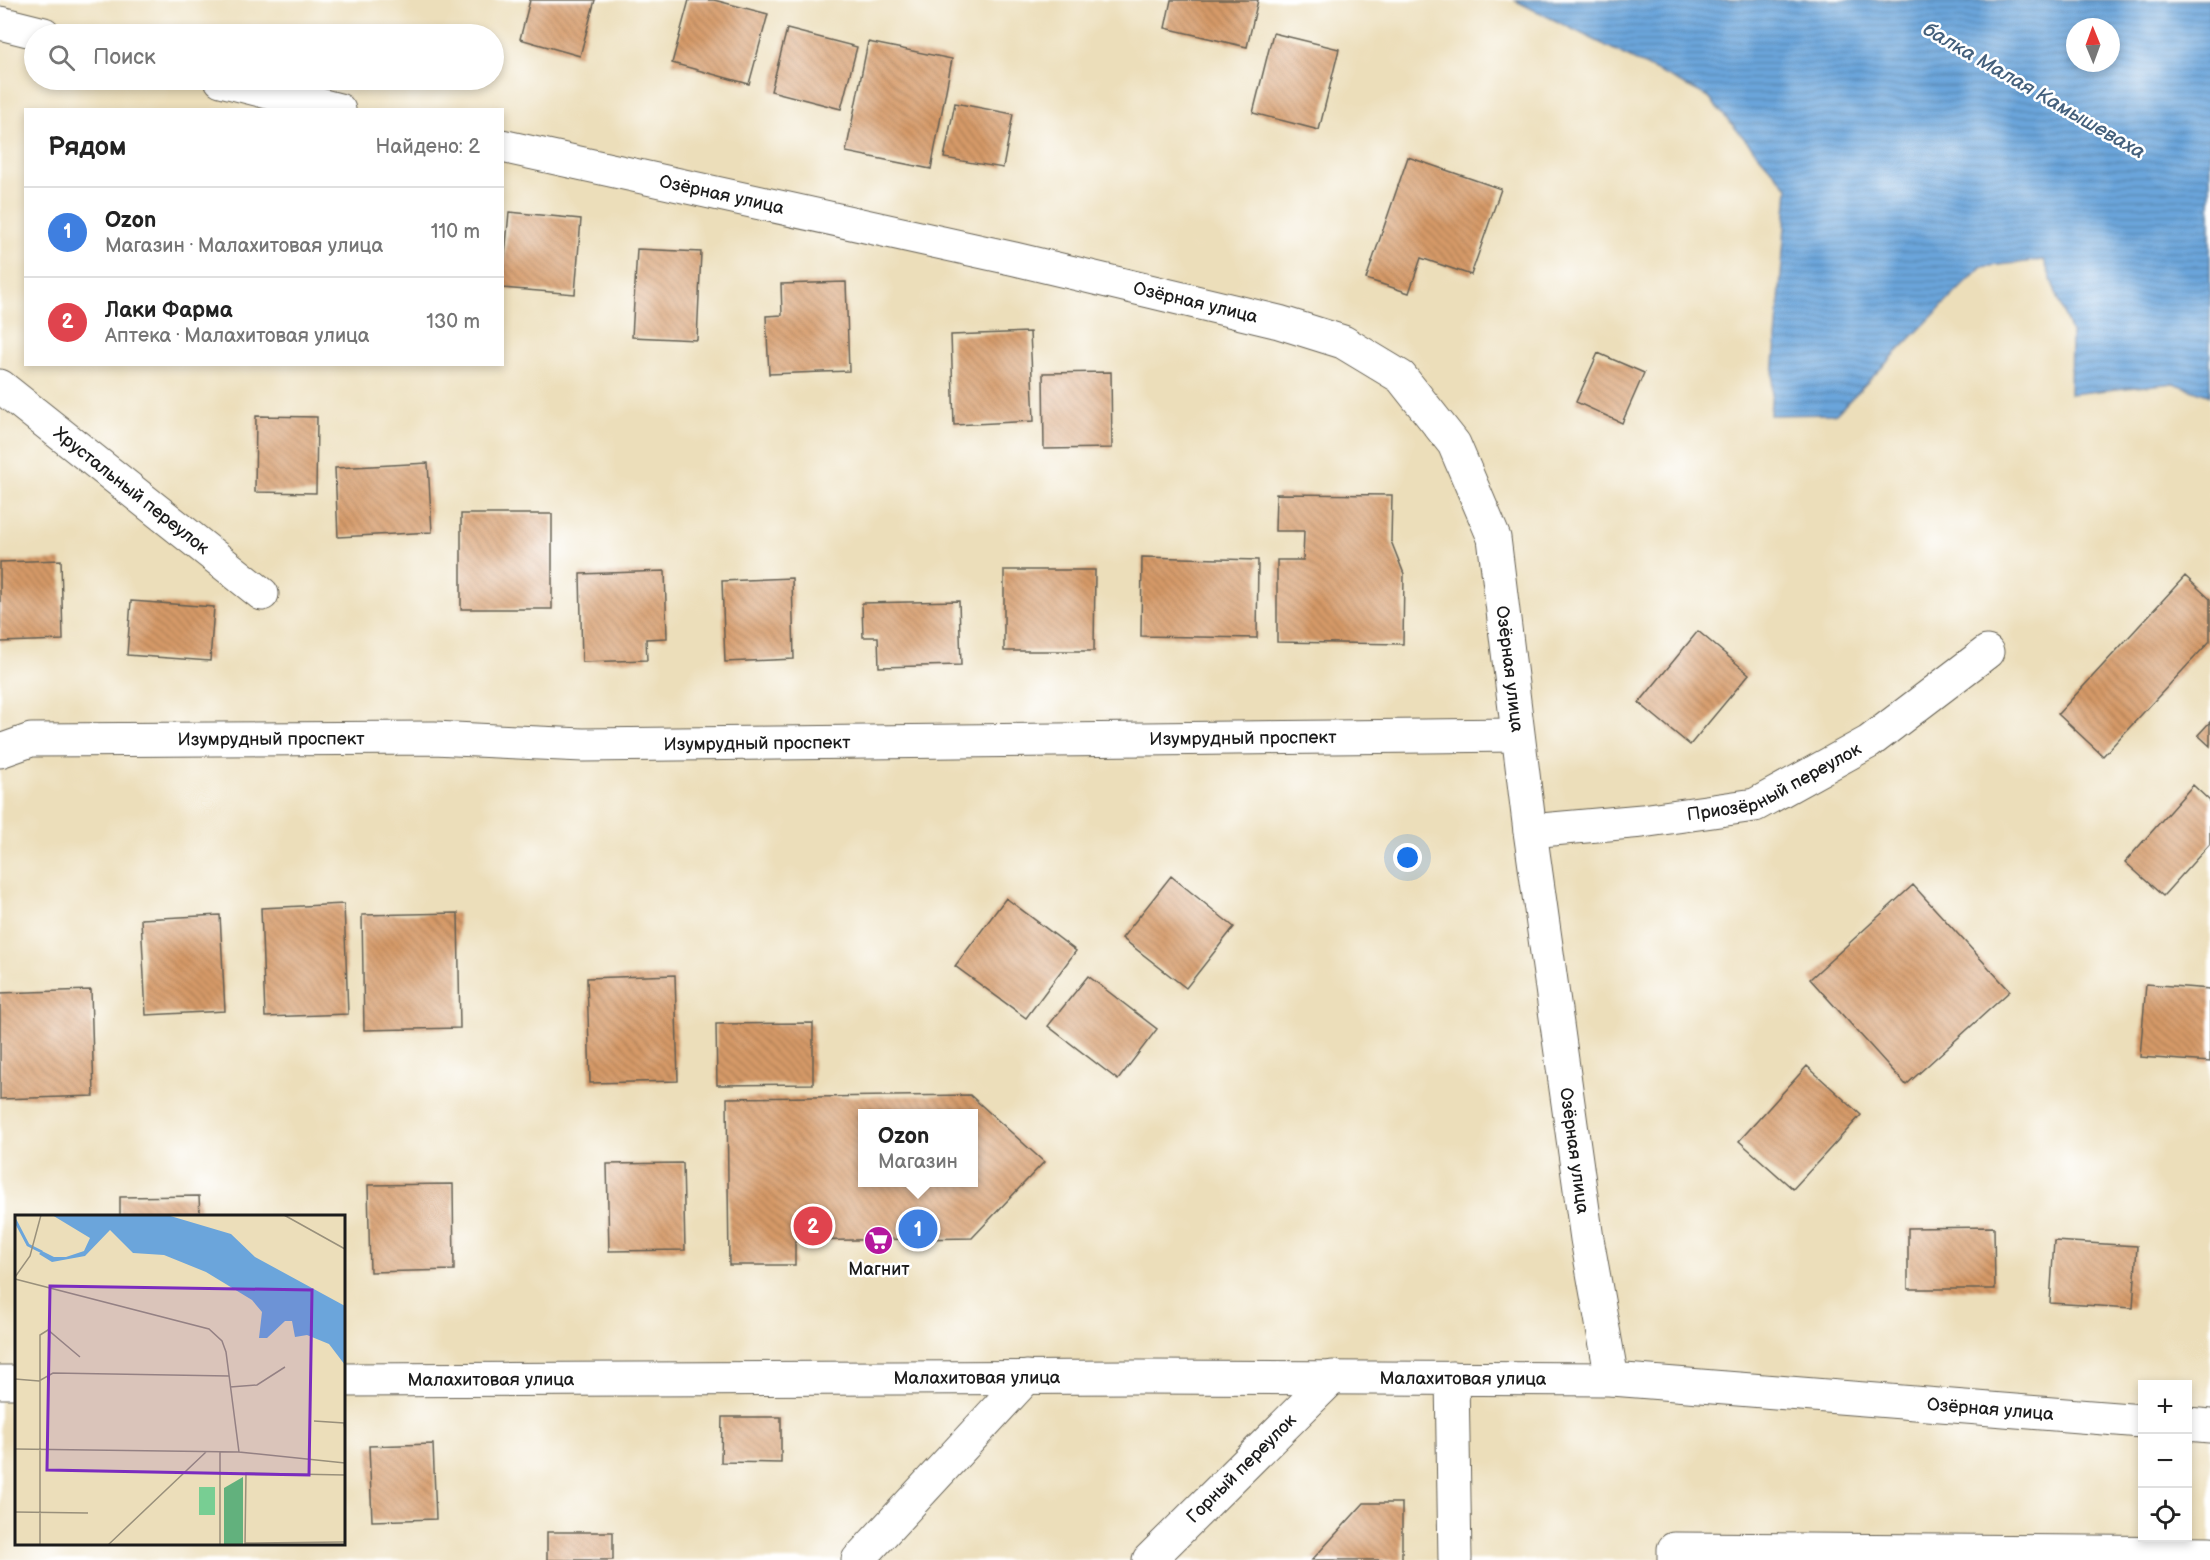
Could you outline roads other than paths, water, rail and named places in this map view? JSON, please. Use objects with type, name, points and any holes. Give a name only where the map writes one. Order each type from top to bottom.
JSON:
[{"type":"street","points":[[0,23],[24,29]]},
{"type":"street","points":[[260,90],[331,108]]},
{"type":"street","name":"Озёрная улица","points":[[504,146],[1016,259],[1279,322],[1343,342],[1401,377],[1454,444],[1494,538],[1516,735],[1587,1239],[1612,1379],[2138,1421]]},
{"type":"street","name":"Хрустальный переулок","points":[[0,386],[262,594]]},
{"type":"street","name":"Приозёрный переулок","points":[[1530,831],[1642,821],[1755,805],[1869,742],[1987,652]]},
{"type":"street","name":"Изумрудный проспект","points":[[0,752],[31,740],[423,738],[584,745],[1516,735]]},
{"type":"street","points":[[858,1560],[1027,1377]]},
{"type":"street","name":"Малахитовая улица","points":[[345,1380],[1027,1377],[1612,1379]]},
{"type":"street","name":"Горный переулок","points":[[1149,1560],[1333,1377]]},
{"type":"street","points":[[1452,1378],[1455,1560]]},
{"type":"street","points":[[2192,1425],[2210,1426]]},
{"type":"street","points":[[1674,1555],[2210,1553]]},
{"type":"water","name":"балка Малая Камышеваха","points":[[1514,0],[2210,0],[2210,396],[2174,383],[2070,394],[2071,333],[2044,260],[1981,267],[1836,414],[1770,415],[1788,188],[1707,96]]},
{"type":"place","name":"Лаки Фарма","points":[[813,1226]]},
{"type":"place","name":"Ozon","points":[[918,1229]]},
{"type":"place","name":"Магнит","points":[[879,1240]]}]
